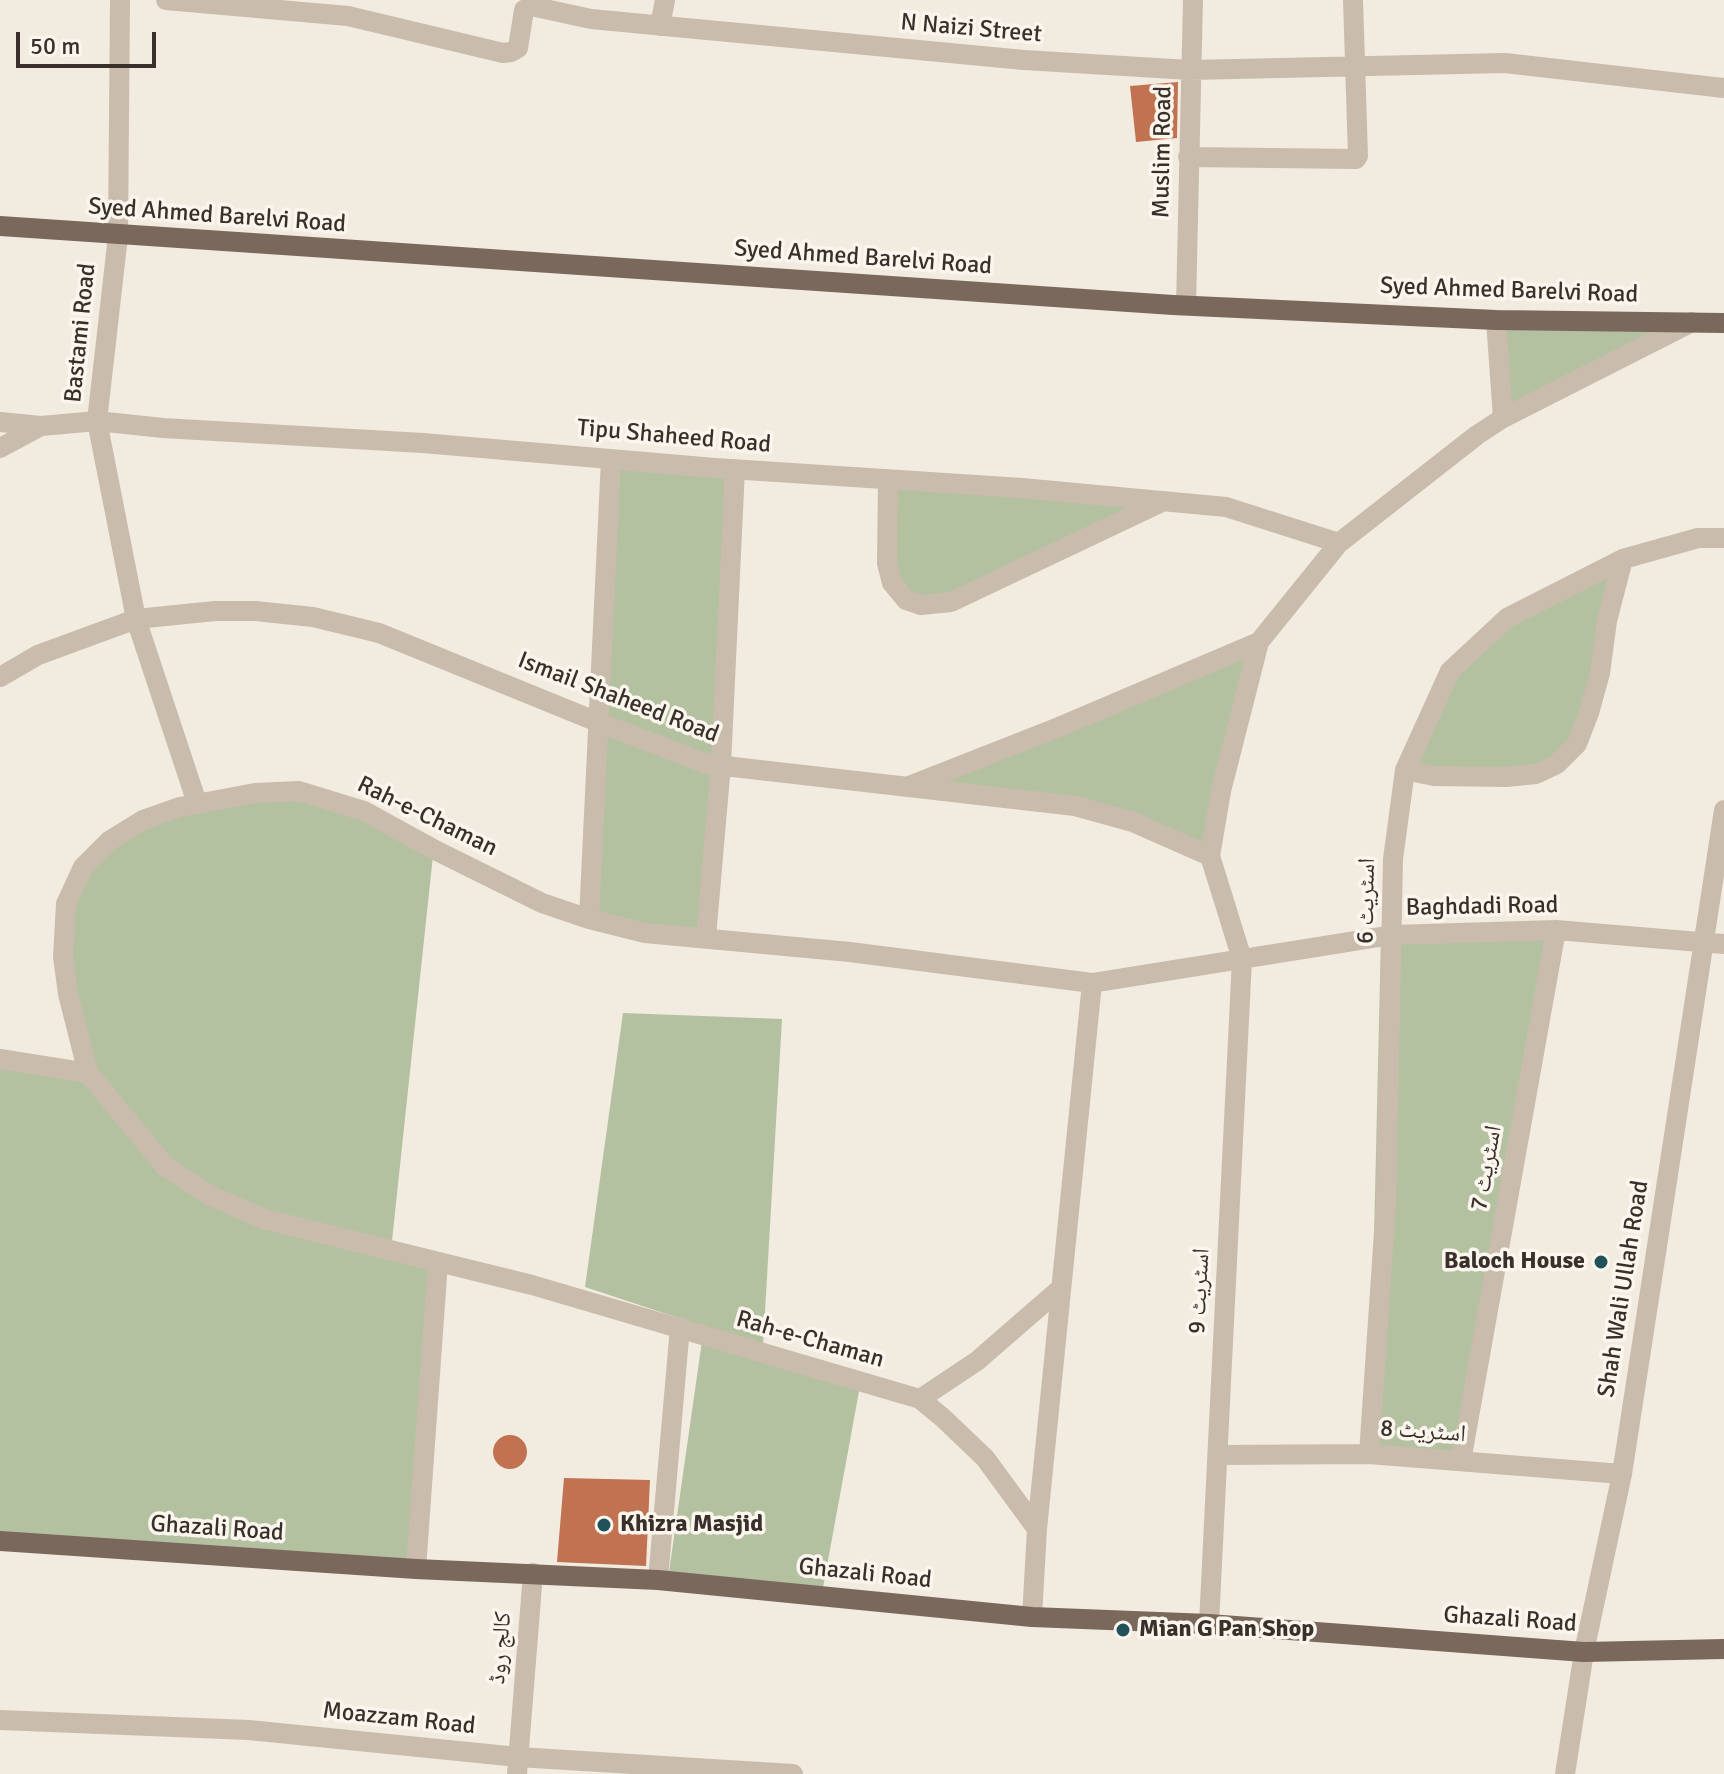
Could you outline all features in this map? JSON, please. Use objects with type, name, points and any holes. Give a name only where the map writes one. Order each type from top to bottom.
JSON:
[{"type":"main road","name":"Syed Ahmed Barelvi Road","points":[[0,226],[1186,305],[1496,320],[1724,323]]},
{"type":"main road","name":"Ghazali Road","points":[[0,1541],[416,1569],[658,1580],[1032,1617],[1209,1624],[1584,1652],[1724,1649]]},
{"type":"street","name":"Bastami Road","points":[[120,0],[118,236],[97,421],[136,619],[197,803]]},
{"type":"street","name":"N Naizi Street","points":[[166,0],[348,16],[503,53],[518,48],[524,10],[531,6],[591,19],[1024,60],[1190,70],[1505,63],[1724,88]]},
{"type":"street","points":[[660,26],[665,0]]},
{"type":"street","name":"Muslim Road","points":[[1186,305],[1193,0]]},
{"type":"street","points":[[1188,157],[1356,159],[1353,0]]},
{"type":"street","points":[[1496,320],[1503,418]]},
{"type":"street","points":[[906,788],[1075,806],[1133,822],[1210,856],[1221,791],[1259,642],[1339,543],[1503,418],[1692,322]]},
{"type":"street","name":"Tipu Shaheed Road","points":[[0,422],[41,426],[97,421],[163,428],[423,443],[1164,501],[1226,507],[1339,543]]},
{"type":"street","points":[[0,448],[41,426]]},
{"type":"street","points":[[589,919],[611,459]]},
{"type":"street","points":[[706,937],[721,765],[735,469]]},
{"type":"street","points":[[888,479],[887,563],[892,583],[906,600],[921,605],[951,602],[1164,501]]},
{"type":"street","name":"اسٹریٹ 6","points":[[1369,1454],[1386,1203],[1393,859],[1405,770],[1450,671],[1507,618],[1623,559],[1698,538],[1724,538]]},
{"type":"street","points":[[1405,770],[1434,776],[1506,777],[1536,774],[1557,764],[1577,744],[1589,713],[1623,559]]},
{"type":"street","name":"Ismail Shaheed Road","points":[[0,677],[38,655],[136,619],[215,611],[255,611],[313,617],[379,633],[707,764],[906,788],[1259,642]]},
{"type":"street","name":"Rah-e-Chaman","points":[[1037,1529],[985,1458],[920,1399],[532,1285],[264,1219],[211,1196],[165,1166],[88,1073],[68,994],[63,957],[66,904],[83,867],[109,841],[143,820],[197,803],[255,793],[299,791],[364,811],[542,903],[645,933],[706,937],[1092,983],[1242,959]]},
{"type":"street","name":"Shah Wali Ullah Road","points":[[1565,1774],[1584,1652],[1622,1474],[1714,942],[1724,810]]},
{"type":"street","name":"اسٹریٹ 9","points":[[1209,1624],[1242,959],[1210,856]]},
{"type":"street","name":"Baghdadi Road","points":[[1242,959],[1392,935],[1556,930],[1714,942]]},
{"type":"street","name":"اسٹریٹ 7","points":[[1461,1461],[1556,930]]},
{"type":"street","points":[[1032,1617],[1037,1529],[1092,983]]},
{"type":"street","points":[[0,1059],[88,1073]]},
{"type":"street","points":[[416,1569],[438,1262]]},
{"type":"street","points":[[920,1399],[977,1361],[1061,1288]]},
{"type":"street","points":[[658,1580],[680,1327]]},
{"type":"street","name":"اسٹریٹ 8","points":[[1219,1455],[1369,1454],[1622,1474]]},
{"type":"street","name":"کالج روڈ","points":[[518,1766],[533,1573]]},
{"type":"street","name":"Moazzam Road","points":[[0,1720],[249,1730],[518,1766],[793,1774]]},
{"type":"green space","points":[[1496,320],[1692,322],[1503,418]]},
{"type":"green space","points":[[611,459],[735,469],[706,937],[585,910]]},
{"type":"green space","points":[[888,479],[1164,501],[921,605],[892,583]]},
{"type":"green space","points":[[1623,559],[1577,744],[1536,774],[1405,770],[1450,671],[1507,618]]},
{"type":"green space","points":[[1259,642],[1212,862],[1133,822],[906,788]]},
{"type":"green space","points":[[291,792],[434,846],[391,1250],[446,1264],[422,1570],[0,1539],[0,1066],[97,1082],[71,1004],[70,910],[87,873],[113,843],[146,824]]},
{"type":"green space","points":[[1556,930],[1461,1461],[1369,1454],[1381,936]]},
{"type":"green space","points":[[623,1013],[782,1019],[763,1346],[585,1287]]},
{"type":"green space","points":[[702,1341],[860,1386],[822,1593],[669,1572]]},
{"type":"building","points":[[1178,82],[1177,138],[1136,142],[1130,86]]},
{"type":"building","points":[[510,1435],[522,1440],[527,1452],[522,1464],[510,1469],[498,1464],[493,1452],[498,1440]]},
{"type":"building","name":"Khizra Masjid","points":[[564,1478],[650,1480],[646,1566],[557,1562]]},
{"type":"place","name":"Baloch House","points":[[1601,1262]]},
{"type":"place","name":"Khizra Masjid","points":[[604,1525]]},
{"type":"place","name":"Mian G Pan Shop","points":[[1123,1630]]}]
